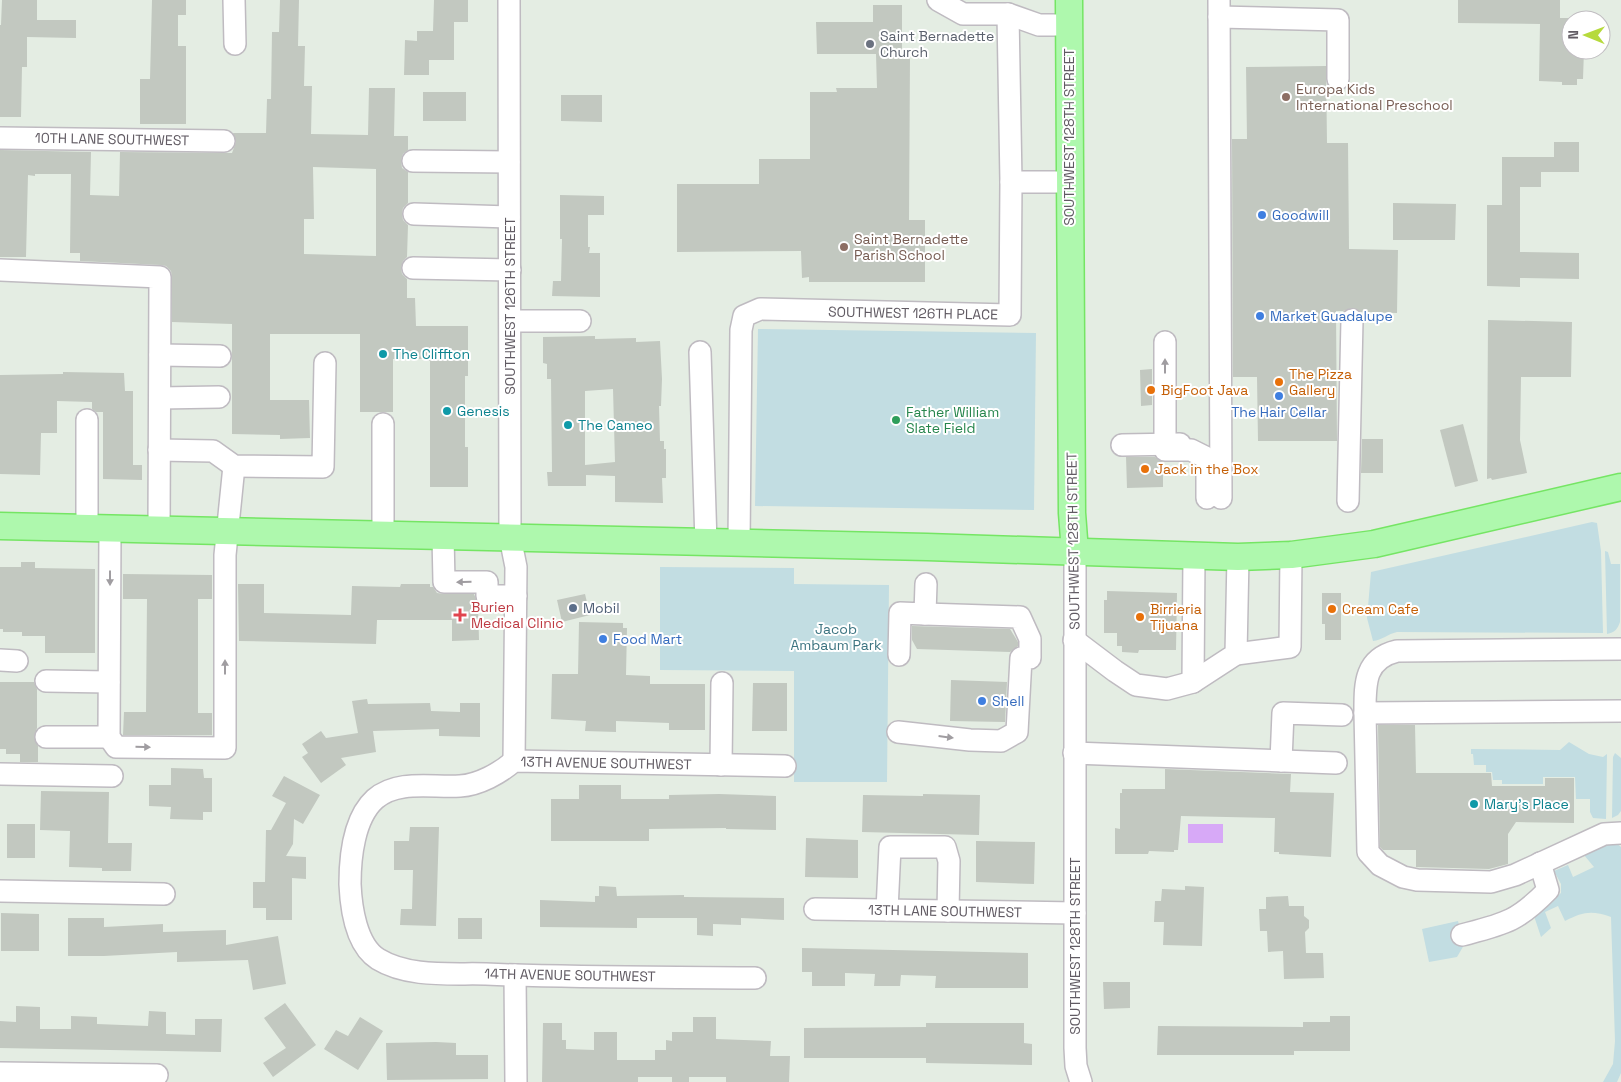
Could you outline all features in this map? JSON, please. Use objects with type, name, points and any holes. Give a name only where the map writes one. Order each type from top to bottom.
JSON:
[{"type":"main road","name":"SOUTHWEST 128TH STREET","points":[[1069,12],[1072,513],[1075,552]]},
{"type":"main road","points":[[0,526],[159,531],[510,537],[1238,557],[1291,555],[1374,544],[1621,488]]},
{"type":"street","points":[[234,0],[235,44]]},
{"type":"street","name":"SOUTHWEST 126TH STREET","points":[[509,0],[510,537],[516,567],[514,761]]},
{"type":"street","points":[[938,0],[962,14],[1008,14],[1039,25],[1069,12]]},
{"type":"street","points":[[1165,342],[1165,450],[1191,450],[1204,456],[1214,498],[1222,444],[1219,9],[1338,20],[1338,79]]},
{"type":"street","name":"SOUTHWEST 126TH PLACE","points":[[739,544],[741,330],[744,316],[760,309],[1010,315],[1011,182],[1008,14]]},
{"type":"street","name":"10TH LANE SOUTHWEST","points":[[0,138],[224,141]]},
{"type":"street","points":[[413,161],[509,162]]},
{"type":"street","points":[[1011,182],[1069,182]]},
{"type":"street","points":[[414,214],[509,217]]},
{"type":"street","points":[[413,268],[510,270]]},
{"type":"street","points":[[0,270],[160,277],[159,531]]},
{"type":"street","points":[[1348,501],[1352,320]]},
{"type":"street","points":[[510,321],[580,321]]},
{"type":"street","points":[[700,352],[706,543]]},
{"type":"street","points":[[160,355],[220,356]]},
{"type":"street","points":[[159,450],[213,450],[234,466],[323,466],[325,363]]},
{"type":"street","points":[[160,398],[220,397]]},
{"type":"street","points":[[87,420],[99,529],[110,682],[110,737],[116,747],[224,748],[225,555],[234,466]]},
{"type":"street","points":[[383,424],[383,535]]},
{"type":"street","points":[[1123,448],[1165,444],[1222,444]]},
{"type":"street","points":[[443,536],[444,582],[487,582],[487,596],[516,596]]},
{"type":"street","name":"SOUTHWEST 128TH STREET","points":[[1075,552],[1075,1048],[1076,1066],[1081,1082]]},
{"type":"street","points":[[1074,640],[1136,685],[1167,689],[1192,682],[1236,654],[1290,647],[1291,555]]},
{"type":"street","points":[[1192,682],[1194,556]]},
{"type":"street","points":[[1236,654],[1238,557]]},
{"type":"street","points":[[925,614],[926,584]]},
{"type":"street","points":[[898,732],[1001,742],[1017,732],[1033,646],[1020,617],[900,613],[899,655]]},
{"type":"street","points":[[1621,649],[1397,651],[1387,653],[1377,660],[1365,683],[1364,713],[1368,852],[1380,865],[1402,877],[1417,880],[1491,882],[1515,875],[1604,834],[1621,833]]},
{"type":"street","points":[[46,681],[110,682]]},
{"type":"street","points":[[721,764],[722,683]]},
{"type":"street","points":[[1364,713],[1621,711]]},
{"type":"street","points":[[1281,761],[1283,713],[1342,715]]},
{"type":"street","points":[[46,737],[110,737]]},
{"type":"street","points":[[1074,754],[1336,763]]},
{"type":"street","name":"13TH AVENUE SOUTHWEST","points":[[386,963],[376,958],[368,949],[355,922],[350,867],[355,840],[367,809],[376,798],[386,792],[400,788],[420,786],[462,786],[494,775],[514,761],[785,766]]},
{"type":"street","points":[[0,774],[112,776]]},
{"type":"street","points":[[887,910],[890,847],[945,846],[949,861],[948,911]]},
{"type":"street","points":[[1462,935],[1504,924],[1520,916],[1532,906],[1548,890],[1540,863]]},
{"type":"street","points":[[0,891],[164,894]]},
{"type":"street","name":"13TH LANE SOUTHWEST","points":[[815,909],[1075,913]]},
{"type":"street","name":"14TH AVENUE SOUTHWEST","points":[[386,963],[403,969],[422,972],[755,978]]},
{"type":"street","points":[[516,975],[516,1082]]},
{"type":"street","points":[[0,1073],[157,1075]]},
{"type":"green space","name":"Father William Slate Field","points":[[758,329],[1036,333],[1034,510],[755,506]]},
{"type":"green space","points":[[1592,522],[1597,523],[1601,551],[1603,633],[1397,632],[1373,641],[1367,618],[1371,572]]},
{"type":"green space","points":[[1605,551],[1608,552],[1611,564],[1620,564],[1620,622],[1615,630],[1607,634]]},
{"type":"green space","name":"Jacob Ambaum Park","points":[[660,567],[794,568],[794,584],[889,585],[887,782],[794,782],[794,671],[660,670]]},
{"type":"green space","points":[[1569,742],[1589,754],[1603,757],[1607,754],[1606,819],[1593,818],[1590,812],[1590,799],[1576,799],[1575,777],[1543,777],[1543,784],[1502,784],[1502,780],[1493,780],[1492,772],[1486,772],[1486,765],[1474,765],[1473,754],[1471,754],[1471,749],[1560,750]]},
{"type":"green space","points":[[1615,753],[1621,758],[1621,811],[1612,818],[1613,757]]},
{"type":"green space","points":[[1604,843],[1616,843],[1621,847],[1621,1073],[1617,1082],[1603,1082],[1613,1064],[1615,1041],[1611,917],[1598,913],[1587,913],[1565,921],[1558,906],[1545,912],[1551,928],[1541,937],[1534,916],[1561,893],[1561,884],[1554,871],[1568,865],[1573,877],[1594,867],[1584,855]]},
{"type":"green space","points":[[1458,921],[1464,945],[1457,957],[1429,962],[1422,929]]},
{"type":"shaded area","points":[[1188,824],[1223,824],[1223,843],[1188,843]]},
{"type":"building","points":[[2,0],[37,0],[37,20],[76,20],[76,38],[27,37],[27,67],[22,67],[21,117],[0,117],[0,25]]},
{"type":"building","points":[[152,0],[186,0],[186,15],[178,15],[178,46],[186,46],[186,124],[140,124],[140,79],[150,79]]},
{"type":"building","points":[[280,0],[299,0],[298,46],[305,46],[304,86],[312,86],[311,134],[368,135],[369,88],[395,88],[394,136],[408,136],[408,150],[403,154],[401,160],[402,168],[408,172],[408,203],[403,208],[402,214],[403,220],[408,225],[407,257],[403,261],[401,268],[402,274],[407,279],[407,298],[415,298],[416,326],[468,326],[468,376],[465,376],[465,447],[468,447],[468,487],[430,487],[430,361],[426,361],[426,359],[393,359],[393,412],[360,412],[360,334],[270,334],[270,400],[309,400],[310,438],[280,439],[280,435],[232,434],[232,324],[172,322],[172,277],[171,271],[166,266],[80,261],[80,253],[70,253],[71,174],[28,175],[26,257],[0,257],[0,150],[91,152],[90,195],[119,196],[120,152],[232,153],[236,142],[233,133],[266,133],[267,99],[271,99],[272,32],[279,32]],"holes":[[[313,167],[376,169],[376,256],[304,254],[304,219],[314,219]]]},
{"type":"building","points":[[434,0],[468,0],[468,22],[454,22],[454,60],[429,60],[429,75],[404,75],[405,40],[417,41],[417,31],[433,31]]},
{"type":"building","points":[[1458,0],[1560,0],[1561,60],[1584,60],[1583,79],[1577,79],[1577,85],[1562,85],[1562,82],[1539,81],[1540,24],[1458,23]]},
{"type":"building","points":[[873,5],[902,5],[902,58],[910,57],[909,220],[925,220],[925,282],[809,282],[809,277],[802,278],[801,251],[677,252],[677,184],[759,184],[759,159],[810,159],[810,92],[837,92],[836,88],[877,88],[876,54],[817,54],[816,22],[873,22]]},
{"type":"building","points":[[1326,66],[1327,143],[1348,143],[1349,249],[1398,250],[1397,313],[1361,312],[1352,308],[1336,311],[1337,441],[1258,441],[1257,377],[1233,377],[1232,139],[1247,139],[1246,67]]},
{"type":"building","points":[[423,92],[466,92],[466,121],[423,121]]},
{"type":"building","points":[[561,95],[602,95],[602,122],[561,121]]},
{"type":"building","points":[[1554,142],[1579,142],[1579,172],[1541,172],[1541,187],[1520,187],[1520,252],[1579,253],[1579,279],[1520,278],[1520,287],[1487,286],[1487,205],[1502,205],[1502,157],[1554,157]]},
{"type":"building","points":[[560,195],[604,196],[604,215],[588,215],[589,253],[600,253],[600,297],[552,296],[553,281],[561,281]]},
{"type":"building","points":[[1393,203],[1456,204],[1455,240],[1393,240]]},
{"type":"building","points":[[1488,320],[1572,322],[1571,377],[1521,377],[1520,440],[1527,473],[1492,480],[1491,478],[1487,479]]},
{"type":"building","points":[[595,336],[595,339],[636,338],[636,342],[660,341],[662,379],[661,406],[659,406],[660,441],[664,441],[664,449],[666,449],[666,478],[662,478],[663,503],[615,502],[615,476],[586,475],[586,486],[548,486],[547,472],[552,472],[551,379],[547,379],[547,364],[543,363],[543,337]],"holes":[[[613,389],[615,462],[585,465],[585,391]]]},
{"type":"building","points":[[1152,369],[1152,405],[1141,406],[1140,370]]},
{"type":"building","points":[[63,372],[124,373],[125,391],[133,391],[133,465],[142,465],[142,480],[103,479],[103,412],[96,412],[92,409],[92,402],[57,401],[57,433],[41,433],[40,475],[0,474],[0,375],[63,374]]},
{"type":"building","points":[[1463,424],[1478,481],[1455,487],[1440,430]]},
{"type":"building","points":[[1362,439],[1383,439],[1383,473],[1361,473]]},
{"type":"building","name":"Jack in the Box","points":[[1126,457],[1155,457],[1163,462],[1163,487],[1127,488]]},
{"type":"building","points":[[21,562],[35,562],[35,568],[95,569],[95,653],[45,653],[45,636],[22,636],[22,632],[3,632],[3,629],[0,629],[0,567],[21,567]]},
{"type":"building","points":[[123,574],[212,575],[212,599],[198,599],[198,713],[212,713],[212,735],[123,735],[124,712],[146,712],[147,599],[123,599]]},
{"type":"building","points":[[238,584],[264,584],[264,613],[351,615],[352,586],[400,587],[401,584],[430,584],[430,587],[433,587],[437,593],[474,594],[478,604],[479,640],[452,641],[452,620],[377,620],[376,644],[239,641]]},
{"type":"building","name":"Birrieria Tijuana","points":[[1107,591],[1177,593],[1176,650],[1139,650],[1138,653],[1122,652],[1122,646],[1117,646],[1117,633],[1104,633],[1104,600],[1107,600]]},
{"type":"building","name":"Cream Cafe","points":[[1322,593],[1341,593],[1341,640],[1325,640],[1325,624],[1322,624]]},
{"type":"building","name":"Mobil","points":[[585,594],[590,615],[562,622],[557,600]]},
{"type":"building","points":[[579,622],[623,623],[623,628],[627,628],[626,675],[650,676],[650,684],[705,684],[705,730],[669,730],[669,723],[616,721],[616,732],[585,731],[586,721],[551,719],[552,674],[578,674]]},
{"type":"building","name":"Shell","points":[[912,626],[1010,629],[1018,642],[1018,646],[1010,652],[917,649],[912,640]]},
{"type":"building","name":"Shell","points":[[951,680],[1007,682],[1005,722],[950,721]]},
{"type":"building","points":[[0,682],[34,682],[37,689],[37,728],[34,737],[38,746],[38,762],[20,762],[20,754],[6,754],[6,749],[0,749]]},
{"type":"building","points":[[753,683],[787,683],[787,731],[752,731]]},
{"type":"building","points":[[367,699],[368,704],[430,703],[431,711],[460,712],[460,703],[480,703],[480,737],[439,736],[439,729],[373,731],[376,752],[341,758],[346,765],[321,783],[302,757],[308,753],[302,744],[321,731],[326,738],[358,733],[352,701]]},
{"type":"building","name":"Mary's Place","points":[[1378,725],[1415,725],[1416,773],[1491,773],[1492,786],[1545,786],[1545,778],[1574,778],[1574,823],[1516,822],[1508,834],[1508,864],[1489,869],[1416,867],[1416,850],[1383,850],[1380,847]]},
{"type":"building","points":[[171,768],[203,769],[204,778],[212,778],[212,812],[203,812],[203,820],[170,819],[171,807],[149,806],[149,785],[171,785]]},
{"type":"building","points":[[1165,769],[1291,774],[1290,792],[1334,793],[1331,857],[1279,854],[1279,852],[1274,852],[1275,818],[1181,816],[1178,850],[1174,850],[1174,852],[1149,851],[1148,854],[1115,854],[1115,828],[1120,829],[1120,793],[1122,793],[1122,789],[1165,789]]},
{"type":"building","points":[[284,776],[320,795],[303,824],[294,819],[293,844],[286,856],[306,857],[306,879],[292,878],[292,920],[266,920],[266,908],[253,908],[253,882],[265,882],[266,830],[271,830],[286,803],[272,796]]},
{"type":"building","points":[[579,785],[621,785],[621,799],[669,799],[669,795],[719,794],[776,796],[776,830],[726,828],[649,829],[649,841],[551,841],[551,799],[579,799]]},
{"type":"building","points":[[41,791],[109,792],[108,843],[132,843],[131,871],[102,871],[102,868],[69,867],[70,831],[40,830]]},
{"type":"building","points":[[923,794],[980,795],[979,835],[862,832],[863,795],[923,796]]},
{"type":"building","points":[[7,824],[35,824],[35,858],[7,858]]},
{"type":"building","points":[[410,827],[439,827],[436,926],[400,925],[401,909],[412,909],[413,870],[394,870],[394,841],[409,841]]},
{"type":"building","points":[[806,838],[858,840],[858,878],[805,877]]},
{"type":"building","points":[[976,841],[1035,842],[1034,884],[976,882]]},
{"type":"building","points":[[599,886],[616,887],[617,896],[684,895],[684,897],[784,898],[784,920],[741,918],[741,925],[713,924],[713,936],[697,935],[697,918],[637,918],[637,928],[540,927],[540,900],[595,902],[595,896],[599,896]]},
{"type":"building","points":[[1185,886],[1204,887],[1202,946],[1163,945],[1164,922],[1154,922],[1155,901],[1161,901],[1162,889],[1185,890]]},
{"type":"building","points":[[1288,896],[1289,906],[1304,906],[1304,916],[1309,920],[1309,928],[1305,932],[1306,953],[1323,953],[1324,978],[1284,979],[1283,951],[1268,952],[1267,931],[1260,931],[1259,909],[1266,909],[1266,897]]},
{"type":"building","points":[[1,913],[39,914],[39,951],[1,951]]},
{"type":"building","points":[[68,918],[104,918],[104,927],[163,924],[163,932],[226,930],[226,945],[278,936],[286,984],[253,990],[248,960],[177,962],[177,952],[68,956]]},
{"type":"building","points":[[458,918],[482,918],[482,939],[458,939]]},
{"type":"building","points":[[802,948],[1028,953],[1028,988],[935,988],[936,976],[901,975],[900,986],[874,986],[875,974],[845,973],[845,986],[812,986],[812,972],[802,972]]},
{"type":"building","points":[[1103,982],[1130,982],[1130,1008],[1104,1009]]},
{"type":"building","points":[[285,1003],[316,1045],[273,1077],[263,1063],[286,1048],[264,1018]]},
{"type":"building","points":[[16,1006],[40,1007],[40,1029],[71,1029],[71,1016],[97,1017],[97,1024],[148,1026],[149,1011],[166,1012],[166,1034],[195,1035],[195,1019],[222,1019],[221,1052],[0,1048],[0,1021],[16,1022]]},
{"type":"building","points":[[1330,1016],[1350,1016],[1350,1051],[1294,1051],[1294,1055],[1157,1055],[1158,1026],[1303,1027],[1303,1022],[1330,1022]]},
{"type":"building","points":[[360,1017],[383,1031],[358,1070],[324,1049],[336,1030],[348,1036]]},
{"type":"building","points":[[693,1017],[716,1017],[716,1039],[771,1041],[770,1056],[790,1056],[789,1082],[726,1082],[726,1077],[689,1077],[689,1082],[672,1082],[672,1077],[638,1077],[638,1082],[542,1082],[543,1023],[562,1023],[562,1040],[566,1040],[566,1049],[594,1050],[594,1032],[617,1032],[617,1060],[655,1060],[655,1050],[666,1050],[666,1040],[672,1041],[672,1032],[693,1032]]},
{"type":"building","points":[[926,1023],[1024,1023],[1024,1043],[1032,1044],[1032,1065],[926,1063],[926,1058],[804,1058],[804,1028],[926,1027]]},
{"type":"building","points":[[386,1043],[456,1043],[456,1055],[488,1055],[488,1079],[387,1080]]},
{"type":"place","name":"Saint Bernadette Church","points":[[870,44]]},
{"type":"place","name":"Europa Kids International Preschool","points":[[1286,97]]},
{"type":"place","name":"Goodwill","points":[[1262,215]]},
{"type":"place","name":"Saint Bernadette Parish School","points":[[844,247]]},
{"type":"place","name":"Market Guadalupe","points":[[1260,316]]},
{"type":"place","name":"The Cliffton","points":[[383,354]]},
{"type":"place","name":"The Pizza Gallery","points":[[1279,382]]},
{"type":"place","name":"BigFoot Java","points":[[1151,390]]},
{"type":"place","name":"The Hair Cellar","points":[[1279,396]]},
{"type":"place","name":"Genesis","points":[[447,411]]},
{"type":"place","name":"Father William Slate Field","points":[[896,420]]},
{"type":"place","name":"The Cameo","points":[[568,425]]},
{"type":"place","name":"Jack in the Box","points":[[1145,469]]},
{"type":"place","name":"Mobil","points":[[573,608]]},
{"type":"place","name":"Cream Cafe","points":[[1332,609]]},
{"type":"place","name":"Burien Medical Clinic","points":[[460,615]]},
{"type":"place","name":"Birrieria Tijuana","points":[[1140,617]]},
{"type":"place","name":"Food Mart","points":[[603,639]]},
{"type":"place","name":"Shell","points":[[982,701]]},
{"type":"place","name":"Mary's Place","points":[[1474,804]]}]
